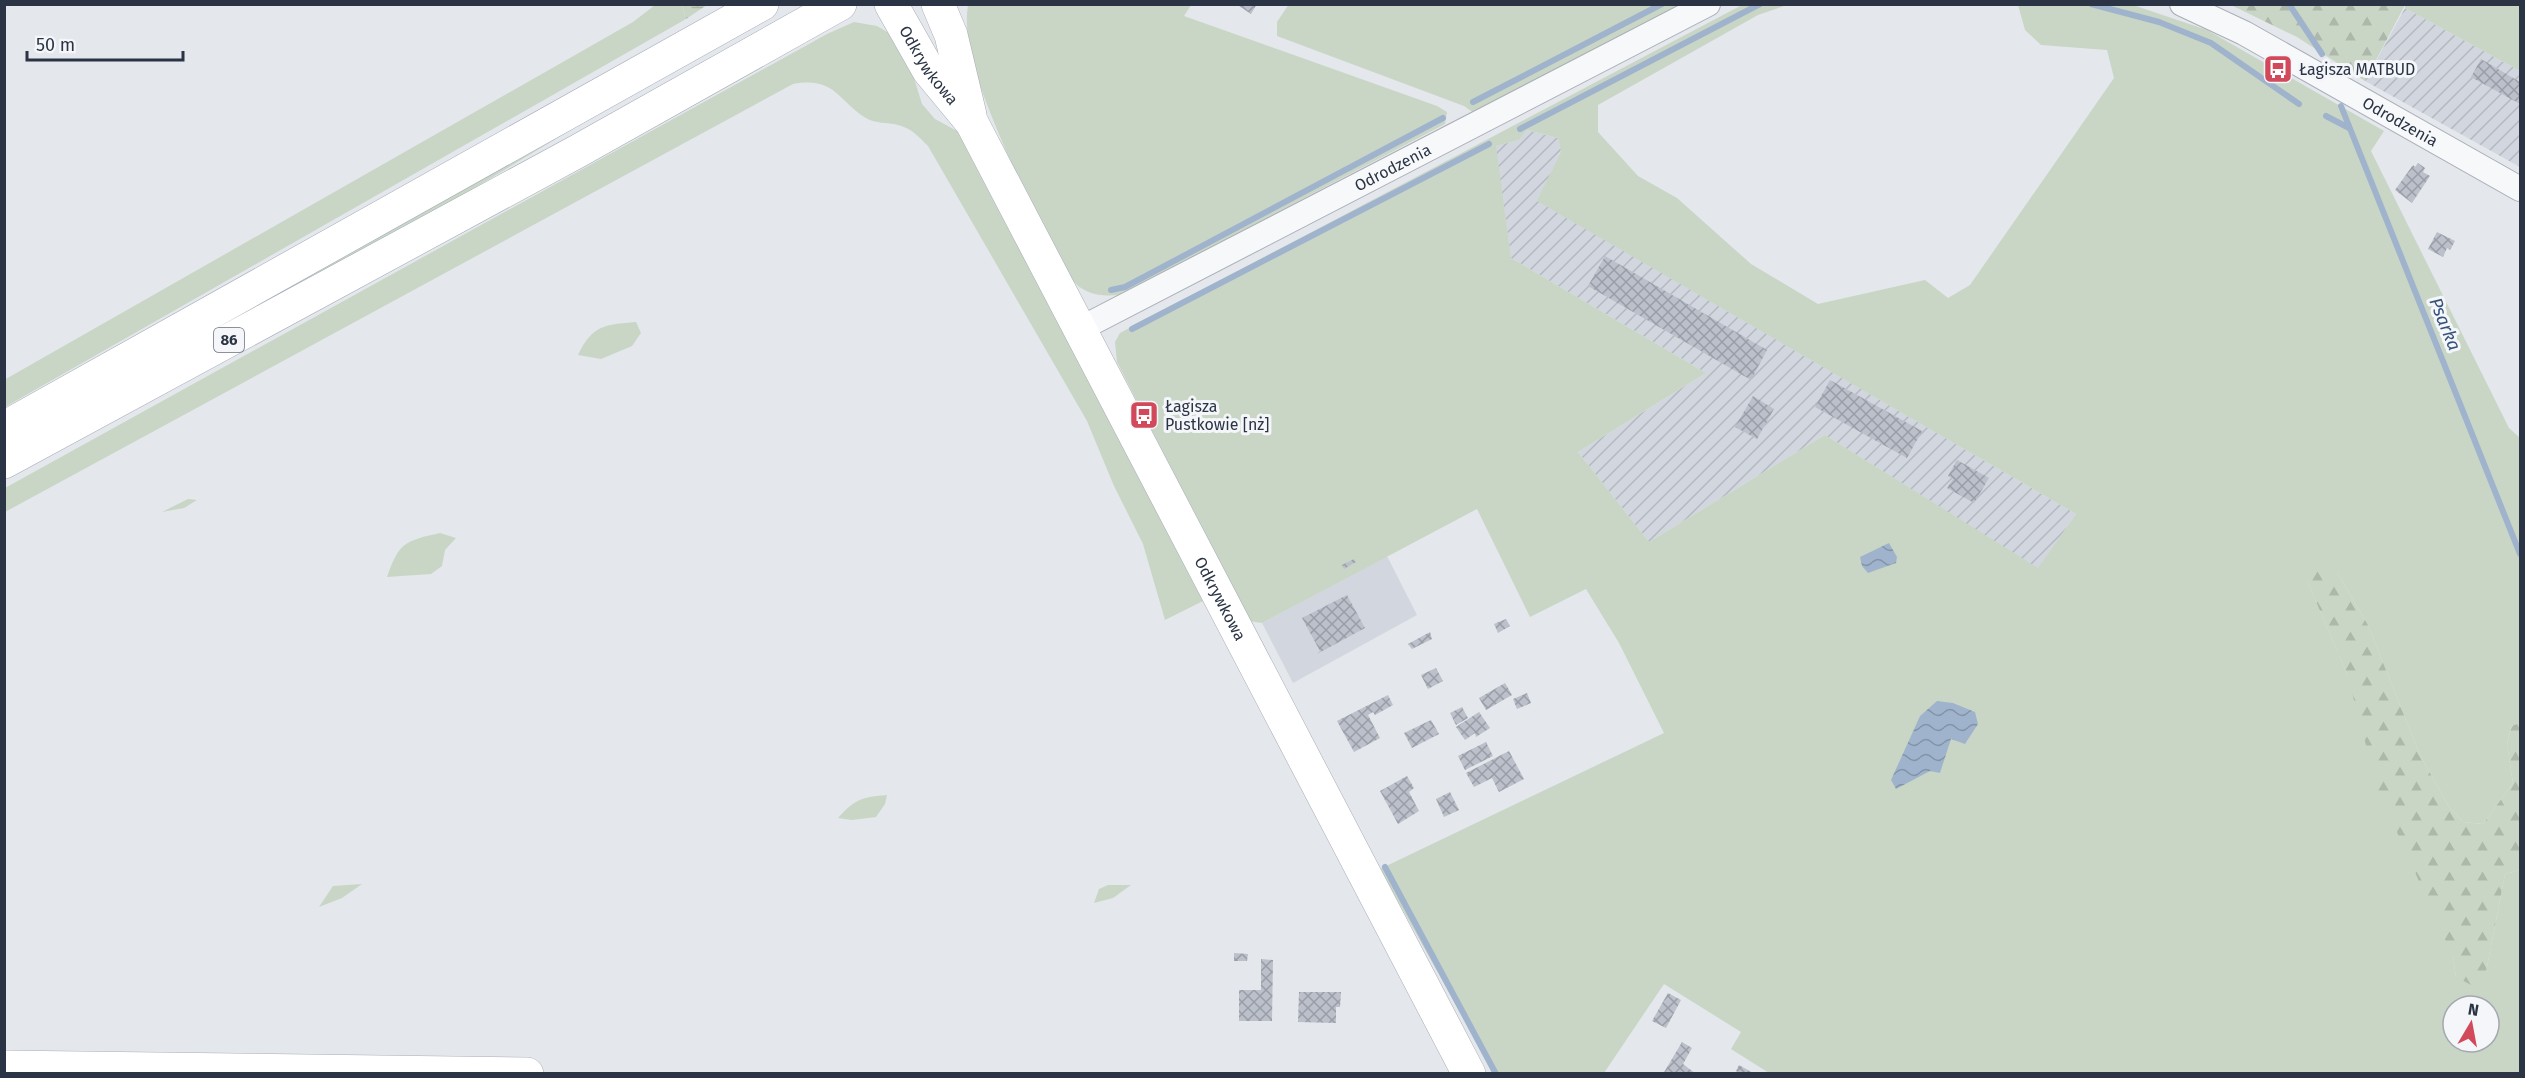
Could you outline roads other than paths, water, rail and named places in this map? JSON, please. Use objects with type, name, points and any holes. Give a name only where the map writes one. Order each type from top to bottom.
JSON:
[{"type":"street","name":"86","points":[[4,428],[734,16],[762,4]]},
{"type":"street","name":"86","points":[[4,462],[568,157],[840,4]]},
{"type":"street","name":"Odkrywkowa","points":[[891,4],[929,71],[972,123],[1469,1074]]},
{"type":"street","name":"Odkrywkowa","points":[[938,4],[954,20],[972,123]]},
{"type":"street","name":"Odrodzenia","points":[[1080,329],[1707,4]]},
{"type":"street","name":"Odrodzenia","points":[[2182,4],[2244,33],[2520,189]]},
{"type":"street","points":[[4,1067],[527,1074]]},
{"type":"water","points":[[1889,543],[1897,557],[1896,563],[1868,573],[1862,566],[1860,557]]},
{"type":"water","points":[[1937,701],[1953,703],[1975,712],[1978,724],[1965,744],[1951,739],[1940,773],[1930,771],[1896,789],[1891,780],[1920,716]]},
{"type":"waterway","points":[[1473,102],[1662,4]]},
{"type":"waterway","points":[[1520,129],[1760,4]]},
{"type":"waterway","points":[[2091,4],[2159,22],[2211,43],[2299,104]]},
{"type":"waterway","name":"Psarka","points":[[2289,4],[2322,54]]},
{"type":"waterway","name":"Psarka","points":[[2341,106],[2520,554]]},
{"type":"waterway","points":[[2326,116],[2349,128]]},
{"type":"waterway","points":[[1111,290],[1125,287],[1443,118]]},
{"type":"waterway","points":[[1132,329],[1489,144]]},
{"type":"waterway","points":[[1385,867],[1496,1074]]},
{"type":"place","name":"Łagisza MATBUD","points":[[2278,69]]},
{"type":"place","name":"Łagisza Pustkowie [nż]","points":[[1144,415]]}]
